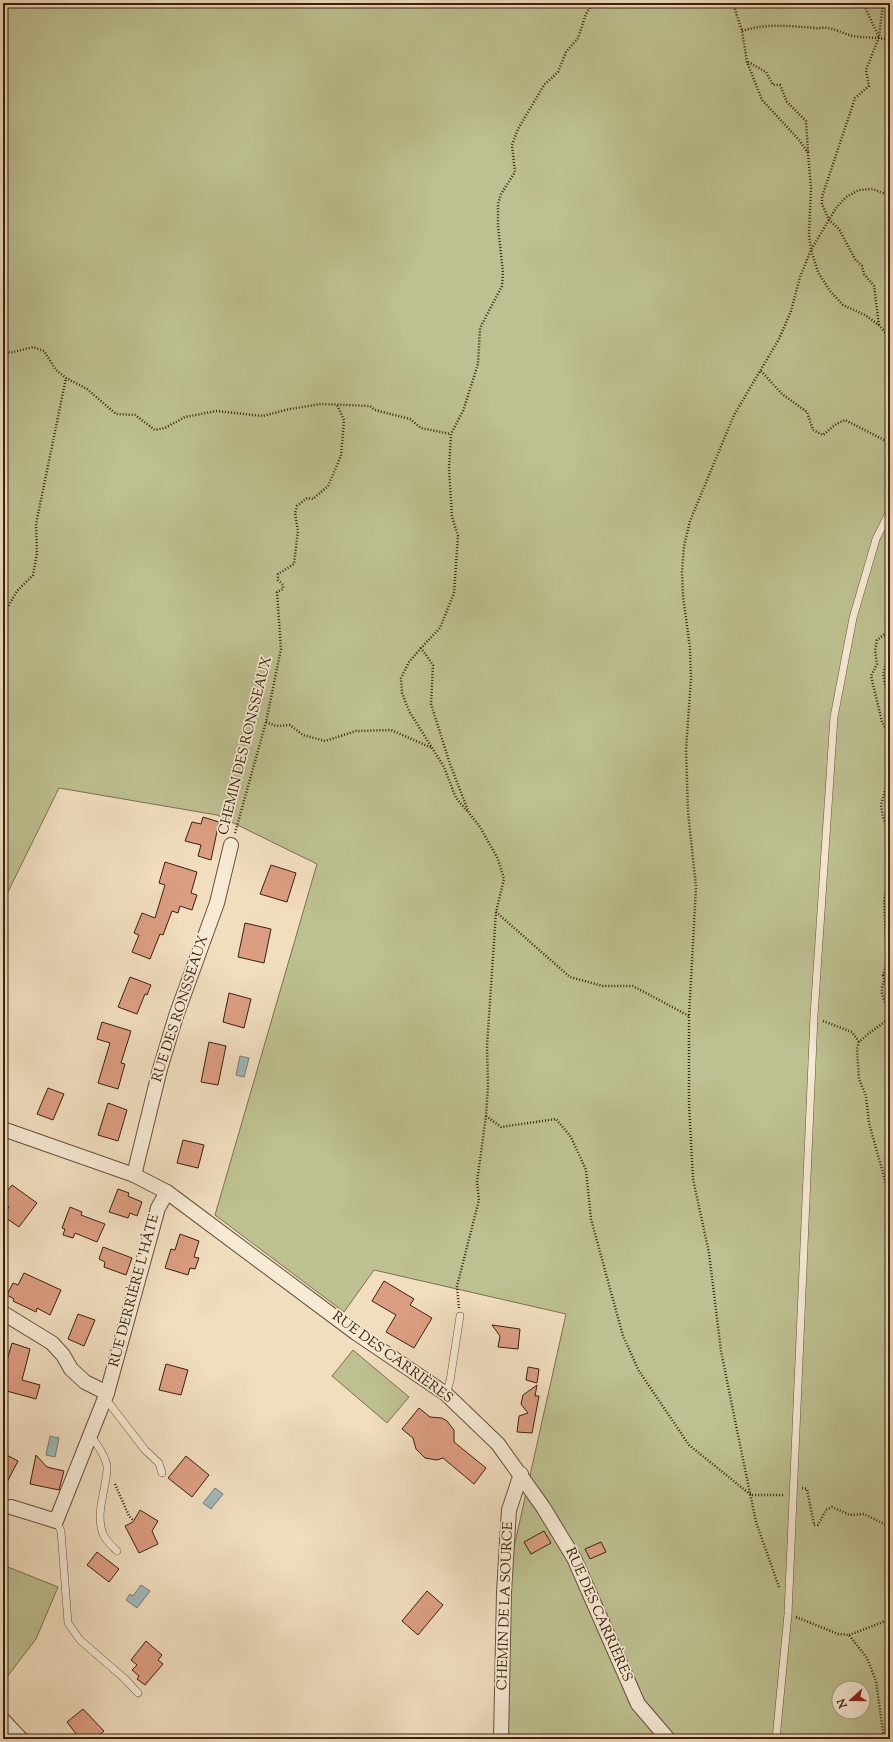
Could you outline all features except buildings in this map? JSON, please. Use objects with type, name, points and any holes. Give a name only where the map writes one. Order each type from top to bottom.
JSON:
[{"type":"street","name":"RUE DES RONSSEAUX","points":[[134,1175],[169,1039],[216,902],[231,845]]},
{"type":"street","name":"RUE DES CARRIÈRES","points":[[3,1129],[134,1175],[167,1192],[356,1333],[446,1394],[498,1444],[521,1474],[574,1558],[638,1704],[668,1739]]},
{"type":"street","name":"RUE DERRIÈRE L'HÂTE","points":[[56,1521],[106,1396],[158,1208],[167,1192]]},
{"type":"street","points":[[3,1313],[52,1343],[63,1355],[71,1369],[85,1382],[106,1396]]},
{"type":"street","name":"CHEMIN DE LA SOURCE","points":[[501,1739],[504,1592],[509,1510],[521,1474]]},
{"type":"street","points":[[11,1507],[56,1521]]},
{"type":"street","points":[[3,1720],[20,1739]]},
{"type":"lane","points":[[776,1739],[788,1614],[814,1016],[834,717],[853,618],[876,539],[890,511]]},
{"type":"lane","points":[[446,1394],[450,1381],[460,1316]]},
{"type":"lane","points":[[106,1396],[145,1450],[159,1463],[162,1474]]},
{"type":"lane","points":[[90,1437],[97,1443],[108,1468],[101,1509],[102,1533],[105,1539],[117,1551]]},
{"type":"lane","points":[[56,1521],[61,1531],[68,1623],[80,1640],[125,1679],[138,1693]]},
{"type":"path","points":[[460,1316],[457,1286],[479,1200],[477,1182],[486,1116],[488,1086],[487,1046],[496,912],[504,879],[498,859],[480,827],[456,798],[444,767],[409,710],[402,693],[401,678],[409,662],[440,628],[454,593],[458,536],[452,517],[453,506],[449,469],[451,434],[463,411],[478,364],[480,328],[502,286],[503,273],[498,226],[498,204],[501,194],[515,172],[512,145],[518,129],[544,85],[558,72],[566,52],[578,38],[586,14],[594,3]]},
{"type":"path","points":[[733,3],[742,31],[747,62],[762,100],[800,141],[808,153]]},
{"type":"path","points":[[863,3],[879,37]]},
{"type":"path","points":[[879,326],[874,286],[864,274],[862,266],[855,259],[839,229],[829,220],[822,204],[822,197],[855,98],[869,86],[866,70],[879,37],[883,3]]},
{"type":"path","points":[[742,31],[756,26],[762,28],[775,25],[784,27],[792,25],[817,29],[826,27],[853,36],[879,37],[890,40]]},
{"type":"path","points":[[747,62],[766,72],[773,85],[780,85],[787,102],[806,121],[811,188],[809,235],[811,250],[818,272],[830,292],[843,305],[865,315],[879,326],[890,338]]},
{"type":"path","points":[[781,1593],[756,1522],[750,1495],[721,1351],[709,1253],[693,1179],[689,1104],[689,1016],[696,887],[688,812],[686,750],[691,679],[690,648],[683,596],[682,572],[684,546],[690,521],[734,415],[779,339],[791,311],[800,277],[811,250],[836,208],[846,197],[859,190],[873,189],[890,196]]},
{"type":"path","points":[[3,350],[10,353],[33,347],[44,351],[56,370],[66,378],[87,389],[116,414],[135,415],[155,430],[165,428],[185,417],[216,411],[263,416],[290,409],[321,404],[370,406],[375,410],[410,419],[421,428],[451,434]]},
{"type":"path","points":[[761,371],[782,394],[807,412],[813,430],[823,435],[836,424],[845,420],[890,444]]},
{"type":"path","points":[[3,692],[6,661],[6,610],[17,591],[33,575],[37,553],[36,524],[66,378]]},
{"type":"path","name":"CHEMIN DES RONSSEAUX","points":[[231,845],[266,722],[281,649],[277,592],[283,589],[283,584],[278,580],[278,574],[294,564],[298,531],[295,513],[296,506],[307,498],[313,499],[328,486],[341,456],[344,420],[337,405]]},
{"type":"path","points":[[890,635],[885,634],[877,640],[875,651],[877,664],[871,676],[882,722],[889,738],[890,754]]},
{"type":"path","points":[[421,648],[433,665],[432,704],[450,764],[469,813]]},
{"type":"path","points":[[890,652],[883,674],[890,709]]},
{"type":"path","points":[[266,722],[276,726],[290,725],[303,735],[325,741],[356,731],[391,730],[432,748]]},
{"type":"path","points":[[890,774],[881,805],[883,817],[887,827],[887,860],[890,868]]},
{"type":"path","points":[[890,874],[884,900],[887,962],[884,975],[885,983],[882,989],[885,1003],[890,1011]]},
{"type":"path","points":[[496,912],[570,977],[603,986],[633,986],[689,1016]]},
{"type":"path","points":[[884,975],[890,975]]},
{"type":"path","points":[[814,1016],[852,1032],[859,1042]]},
{"type":"path","points":[[890,1018],[859,1042],[857,1049],[859,1079],[866,1096],[869,1123],[890,1198]]},
{"type":"path","points":[[486,1116],[501,1127],[556,1119],[571,1136],[586,1170],[591,1219],[623,1336],[639,1370],[689,1445],[750,1495],[787,1495],[800,1488],[806,1489],[814,1525],[818,1525],[826,1510],[832,1507],[850,1515],[864,1514],[886,1526],[890,1532]]},
{"type":"path","points":[[108,1468],[129,1516],[134,1521]]},
{"type":"path","points":[[788,1614],[838,1634],[849,1635],[883,1622],[890,1622]]},
{"type":"path","points":[[849,1635],[867,1658],[876,1681],[884,1739]]},
{"type":"green space","points":[[3,3],[890,3],[890,1739],[501,1739],[504,1592],[566,1314],[374,1270],[344,1312],[215,1215],[317,864],[217,815],[59,788],[3,902]]},
{"type":"green space","points":[[353,1350],[409,1397],[387,1423],[332,1376]]},
{"type":"green space","points":[[3,1565],[58,1587],[36,1639],[3,1682]]},
{"type":"water","points":[[240,1056],[249,1058],[244,1077],[236,1075]]},
{"type":"water","points":[[50,1436],[59,1438],[55,1457],[46,1455]]},
{"type":"water","points":[[215,1488],[223,1494],[211,1509],[203,1503]]},
{"type":"water","points":[[141,1585],[150,1591],[137,1608],[126,1600],[130,1594],[133,1596]]}]
